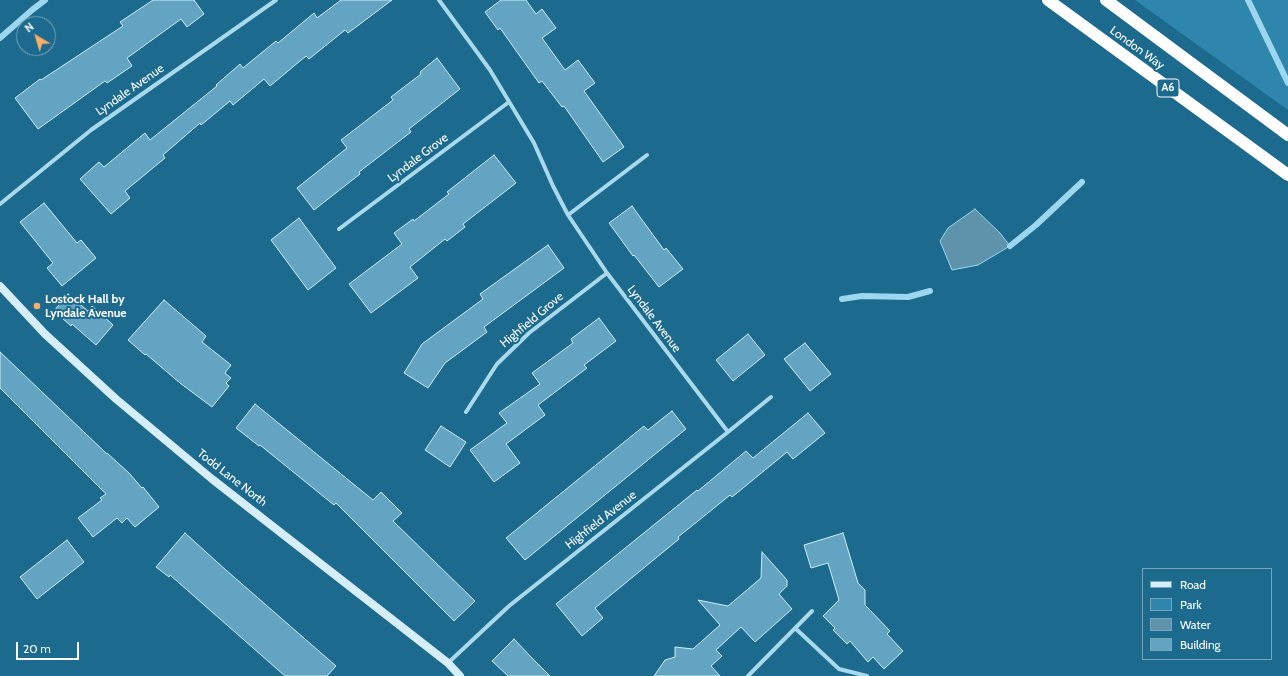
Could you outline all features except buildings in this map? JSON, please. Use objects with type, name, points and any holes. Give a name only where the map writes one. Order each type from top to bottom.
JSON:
[{"type":"highway","name":"London Way","points":[[1048,0],[1288,175]]},
{"type":"highway","name":"London Way","points":[[1106,0],[1288,135]]},
{"type":"street","name":"Lyndale Avenue","points":[[0,204],[91,130],[276,0]]},
{"type":"street","name":"Lyndale Avenue","points":[[439,0],[490,70],[534,143],[568,215],[607,273],[728,432]]},
{"type":"street","name":"Lyndale Grove","points":[[339,229],[509,102]]},
{"type":"street","points":[[568,215],[648,156]]},
{"type":"street","name":"Highfield Grove","points":[[466,412],[497,364],[529,333],[607,273]]},
{"type":"street","name":"Todd Lane North","points":[[0,286],[45,334],[116,399],[212,479],[448,663],[460,676]]},
{"type":"street","name":"Highfield Avenue","points":[[448,663],[509,606],[771,397]]},
{"type":"street","points":[[748,676],[812,611]]},
{"type":"street","points":[[795,628],[839,669],[867,676]]},
{"type":"green space","points":[[1135,0],[1288,0],[1288,110]]},
{"type":"water","points":[[975,209],[1000,233],[1010,246],[978,265],[952,270],[940,241],[948,228]]},
{"type":"waterway","points":[[0,38],[45,0]]},
{"type":"waterway","points":[[1248,0],[1288,83]]},
{"type":"waterway","points":[[1010,246],[1036,225],[1082,182]]},
{"type":"waterway","points":[[842,299],[862,296],[908,297],[930,291]]},
{"type":"place","name":"Lostock Hall by Lyndale Avenue","points":[[37,306]]}]
